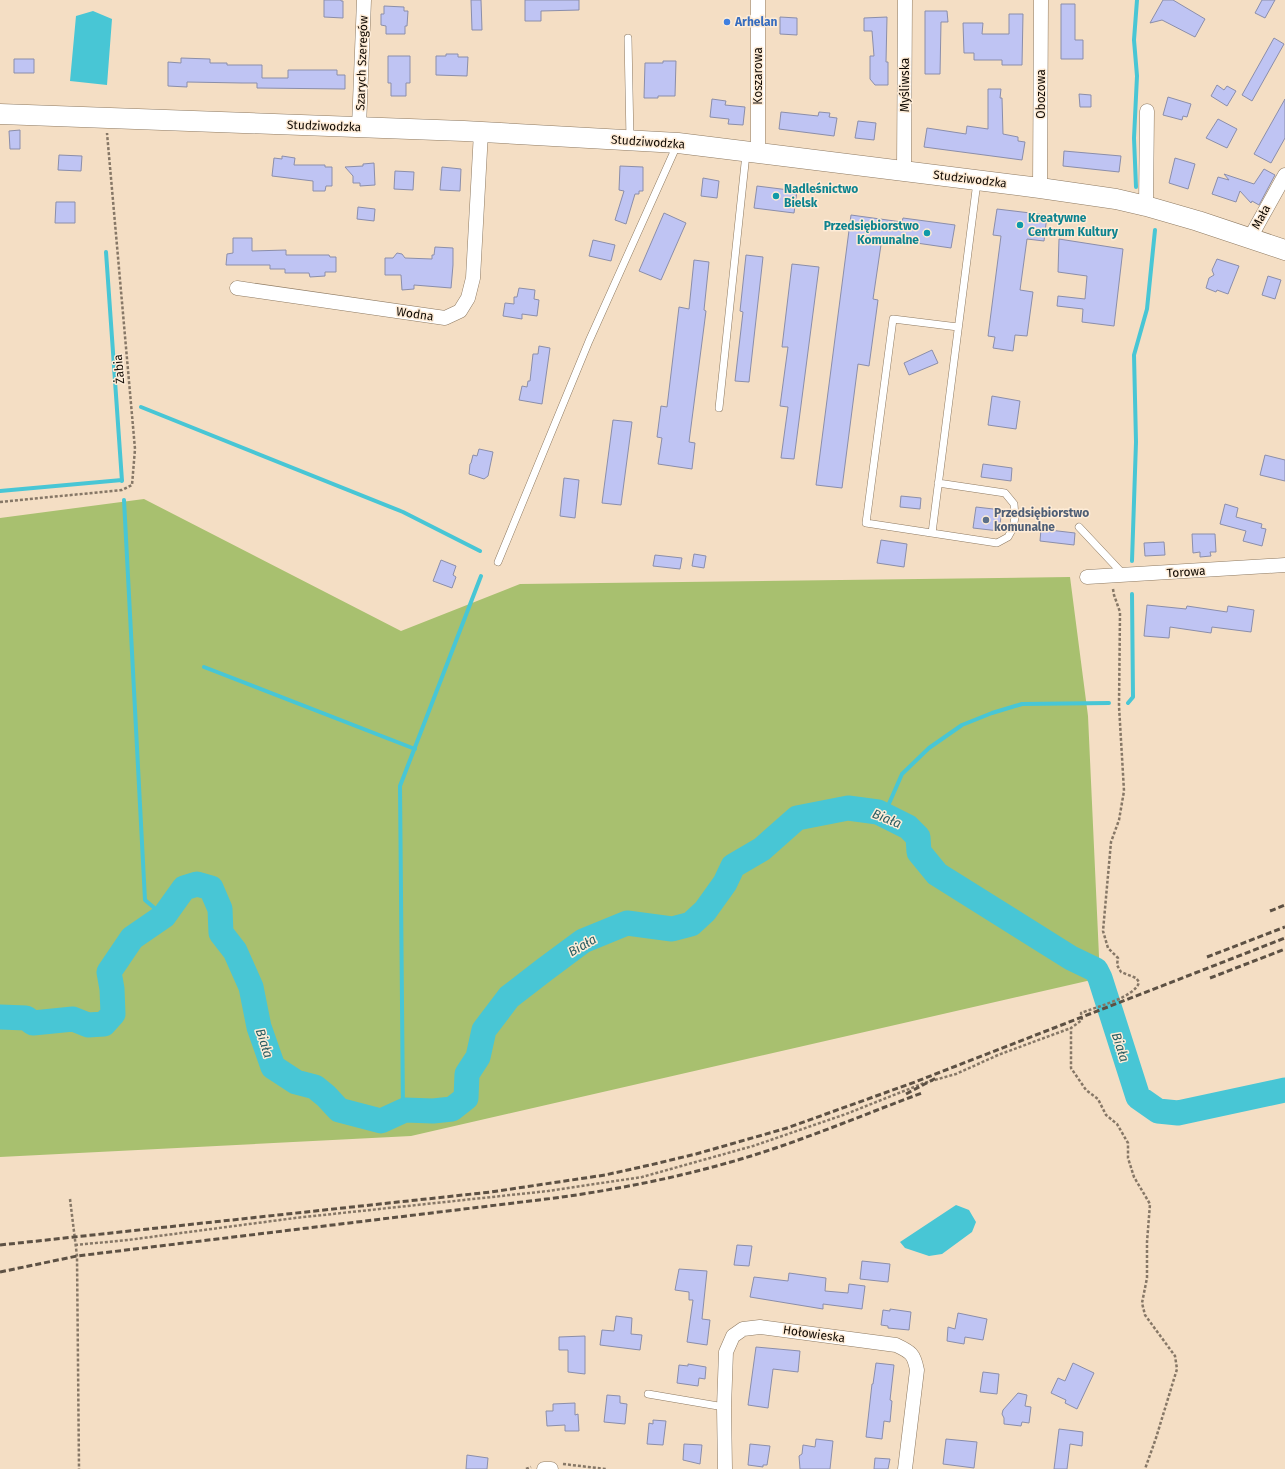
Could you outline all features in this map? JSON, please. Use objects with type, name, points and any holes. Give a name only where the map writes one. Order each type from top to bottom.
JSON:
[{"type":"street","name":"Szarych Szeregów","points":[[359,127],[364,0]]},
{"type":"street","name":"Koszarowa","points":[[752,152],[758,0]]},
{"type":"street","name":"Myśliwska","points":[[904,171],[905,0]]},
{"type":"street","name":"Obozowa","points":[[1040,188],[1041,0]]},
{"type":"street","points":[[1146,206],[1147,111]]},
{"type":"street","name":"Studziwodzka","points":[[0,114],[481,132],[678,143],[1040,188],[1116,199],[1198,221],[1285,250]]},
{"type":"street","name":"Wodna","points":[[237,288],[445,318],[460,311],[468,298],[473,278],[481,132]]},
{"type":"street","name":"Mała","points":[[1250,238],[1285,175]]},
{"type":"street","name":"Torowa","points":[[1087,578],[1285,565]]},
{"type":"street","name":"Hołowieska","points":[[725,1469],[724,1407],[726,1352],[733,1336],[743,1329],[760,1327],[896,1345],[908,1350],[915,1357],[917,1370],[905,1469]]},
{"type":"street","points":[[544,1469],[551,1469]]},
{"type":"lane","points":[[628,38],[630,140]]},
{"type":"lane","points":[[498,562],[589,341],[678,143]]},
{"type":"lane","points":[[718,408],[752,152]]},
{"type":"lane","points":[[932,533],[977,180]]},
{"type":"lane","points":[[938,483],[1005,493],[1014,504],[1015,517],[1014,528],[1008,537],[997,542],[866,523],[893,319],[958,327]]},
{"type":"lane","points":[[1079,527],[1118,576]]},
{"type":"lane","points":[[648,1394],[724,1407]]},
{"type":"path","name":"Żabia","points":[[0,502],[122,490],[132,485],[135,449],[106,119]]},
{"type":"path","points":[[75,1245],[135,1239],[310,1216],[548,1191],[642,1178],[753,1146],[846,1114],[924,1083],[956,1074],[998,1055],[1071,1028],[1082,1020],[1081,1013],[1127,996],[1137,988],[1139,982],[1136,978],[1121,972],[1117,965],[1118,958],[1108,948],[1103,931],[1111,842],[1119,820],[1124,791],[1119,706],[1120,612],[1114,595],[1118,576]]},
{"type":"path","points":[[1071,1028],[1071,1068],[1086,1090],[1098,1099],[1106,1115],[1117,1124],[1128,1143],[1128,1158],[1134,1177],[1150,1204],[1147,1242],[1147,1278],[1142,1303],[1146,1315],[1176,1356],[1177,1369],[1145,1469]]},
{"type":"path","points":[[70,1199],[77,1256],[79,1469]]},
{"type":"green space","points":[[144,499],[401,631],[520,584],[1070,577],[1088,716],[1100,978],[411,1136],[0,1157],[0,518]]},
{"type":"water","points":[[93,11],[112,19],[107,85],[70,81],[76,16]]},
{"type":"water","points":[[956,1205],[969,1210],[976,1222],[972,1232],[942,1254],[929,1256],[905,1248],[900,1242]]},
{"type":"building","points":[[324,0],[343,1],[343,18],[324,17]]},
{"type":"building","points":[[471,0],[481,0],[482,30],[472,30]]},
{"type":"building","points":[[525,0],[579,0],[579,10],[541,11],[541,21],[525,21]]},
{"type":"building","points":[[1163,0],[1173,0],[1205,19],[1195,37],[1162,20],[1150,23]]},
{"type":"building","points":[[1262,0],[1275,0],[1265,18],[1255,13]]},
{"type":"building","points":[[1061,4],[1075,4],[1075,40],[1083,40],[1083,59],[1061,59]]},
{"type":"building","points":[[384,6],[404,7],[404,11],[408,11],[405,34],[386,34],[386,26],[381,25],[381,14],[384,14]]},
{"type":"building","points":[[925,11],[947,11],[948,22],[941,22],[940,74],[925,74]]},
{"type":"building","points":[[1009,14],[1023,14],[1022,65],[1002,65],[1002,60],[974,60],[974,53],[964,53],[963,23],[983,23],[982,34],[1009,34]]},
{"type":"building","points":[[780,17],[797,18],[797,35],[780,34]]},
{"type":"building","points":[[887,17],[886,62],[888,62],[888,85],[875,85],[870,79],[870,56],[874,56],[872,31],[864,31],[864,18]]},
{"type":"building","points":[[1274,38],[1284,44],[1252,101],[1242,95]]},
{"type":"building","points":[[446,54],[458,54],[458,57],[468,57],[467,76],[436,75],[436,56],[446,56]]},
{"type":"building","points":[[388,56],[410,56],[410,83],[406,83],[406,96],[391,96],[391,83],[388,83]]},
{"type":"building","points":[[181,58],[210,59],[210,63],[227,63],[227,65],[262,65],[262,78],[288,78],[288,70],[337,70],[337,75],[345,75],[345,89],[257,88],[257,83],[187,82],[187,87],[168,86],[168,62],[181,63]]},
{"type":"building","points":[[14,59],[34,59],[34,73],[14,73]]},
{"type":"building","points":[[663,61],[676,61],[675,96],[644,98],[645,63],[663,63]]},
{"type":"building","points":[[1217,85],[1224,90],[1227,86],[1236,91],[1227,106],[1211,96]]},
{"type":"building","points":[[988,89],[1001,89],[1000,98],[1002,98],[1003,134],[1018,137],[1018,141],[1025,142],[1022,160],[924,147],[927,128],[966,134],[967,126],[988,129]]},
{"type":"building","points":[[1079,94],[1091,95],[1091,107],[1080,107]]},
{"type":"building","points":[[1168,97],[1191,104],[1187,117],[1183,116],[1182,120],[1163,115]]},
{"type":"building","points":[[712,99],[726,101],[725,105],[745,107],[743,125],[728,124],[729,119],[710,117]]},
{"type":"building","points":[[1285,99],[1285,138],[1271,163],[1254,154]]},
{"type":"building","points":[[781,112],[818,116],[819,112],[830,113],[829,117],[837,118],[834,136],[779,129]]},
{"type":"building","points":[[1218,119],[1237,129],[1227,148],[1206,138]]},
{"type":"building","points":[[858,121],[876,123],[874,140],[855,138]]},
{"type":"building","points":[[20,130],[20,149],[10,149],[9,131]]},
{"type":"building","points":[[1064,151],[1121,156],[1119,172],[1063,166]]},
{"type":"building","points":[[59,155],[82,156],[81,171],[58,170]]},
{"type":"building","points":[[282,156],[295,158],[294,165],[325,165],[325,167],[332,167],[332,186],[326,186],[325,191],[313,191],[313,181],[272,176],[274,158],[282,159]]},
{"type":"building","points":[[1175,158],[1195,164],[1188,189],[1169,183]]},
{"type":"building","points":[[374,163],[375,185],[360,186],[360,183],[353,183],[353,176],[345,167],[363,166],[363,164]]},
{"type":"building","points":[[620,166],[643,167],[643,191],[639,191],[639,194],[635,194],[626,224],[615,220],[624,191],[619,190]]},
{"type":"building","points":[[442,167],[461,169],[460,191],[440,190]]},
{"type":"building","points":[[1264,169],[1275,175],[1259,205],[1252,201],[1251,203],[1240,191],[1236,202],[1212,194],[1218,177],[1229,180],[1224,174],[1254,184]]},
{"type":"building","points":[[395,171],[414,172],[413,190],[394,189]]},
{"type":"building","points":[[703,178],[719,181],[717,198],[701,196]]},
{"type":"building","name":"Nadleśnictwo Bielsk","points":[[757,186],[797,191],[794,213],[754,208]]},
{"type":"building","points":[[56,202],[75,202],[75,223],[55,223]]},
{"type":"building","points":[[358,207],[375,209],[374,221],[357,219]]},
{"type":"building","points":[[997,209],[1047,215],[1044,241],[1027,239],[1020,290],[1033,292],[1027,336],[1015,335],[1013,351],[993,348],[995,337],[988,336],[1001,236],[993,235]]},
{"type":"building","points":[[664,213],[686,223],[661,280],[639,271]]},
{"type":"building","points":[[851,215],[902,222],[903,218],[955,225],[951,248],[882,238],[873,299],[878,300],[869,366],[858,364],[842,488],[816,485]]},
{"type":"building","points":[[233,238],[252,238],[252,251],[286,250],[286,255],[329,255],[330,257],[336,257],[336,272],[325,272],[325,276],[310,277],[309,273],[285,273],[285,269],[270,269],[270,265],[226,265],[227,254],[233,253]]},
{"type":"building","points":[[1059,239],[1123,249],[1114,326],[1082,322],[1083,309],[1057,306],[1058,296],[1085,299],[1087,276],[1058,272]]},
{"type":"building","points":[[593,240],[615,245],[611,261],[589,256]]},
{"type":"building","points":[[435,247],[453,248],[451,288],[414,285],[414,289],[402,290],[401,275],[385,275],[385,258],[393,258],[397,253],[402,254],[405,258],[432,259]]},
{"type":"building","points":[[746,255],[763,257],[749,382],[735,381],[743,312],[740,311]]},
{"type":"building","points":[[1217,259],[1239,266],[1228,294],[1217,290],[1216,292],[1206,288],[1209,278],[1214,275],[1212,270]]},
{"type":"building","points":[[694,260],[709,262],[704,310],[706,311],[689,442],[695,443],[692,469],[658,464],[662,438],[657,437],[661,406],[667,407],[679,307],[689,309]]},
{"type":"building","points":[[792,264],[819,267],[794,459],[781,458],[788,407],[780,406],[788,347],[782,347]]},
{"type":"building","points":[[1268,276],[1281,280],[1275,299],[1262,295]]},
{"type":"building","points":[[519,288],[535,290],[534,299],[539,300],[537,316],[522,314],[522,319],[503,316],[505,303],[514,304],[514,297],[517,297]]},
{"type":"building","points":[[539,346],[550,348],[542,404],[519,400],[522,386],[527,387],[528,381],[530,381],[533,354],[538,354]]},
{"type":"building","points":[[932,350],[938,363],[909,375],[904,363]]},
{"type":"building","points":[[992,396],[1020,401],[1016,429],[988,425]]},
{"type":"building","points":[[613,420],[632,422],[621,505],[602,503]]},
{"type":"building","points":[[479,449],[493,452],[488,476],[484,479],[469,474],[473,455],[477,456]]},
{"type":"building","points":[[1265,455],[1285,460],[1285,481],[1260,475]]},
{"type":"building","points":[[983,464],[1012,468],[1011,481],[981,477]]},
{"type":"building","points":[[564,478],[579,480],[575,518],[560,516]]},
{"type":"building","points":[[901,496],[921,498],[920,509],[900,507]]},
{"type":"building","points":[[1225,504],[1238,508],[1236,517],[1262,524],[1261,528],[1266,529],[1262,546],[1243,541],[1246,531],[1220,524]]},
{"type":"building","points":[[976,507],[1002,510],[999,531],[973,528]]},
{"type":"building","points":[[1041,529],[1075,533],[1074,545],[1040,541]]},
{"type":"building","points":[[1192,534],[1215,534],[1216,552],[1210,552],[1211,556],[1200,557],[1200,552],[1193,553]]},
{"type":"building","points":[[881,540],[907,544],[904,567],[877,563]]},
{"type":"building","points":[[1164,542],[1165,555],[1145,556],[1144,543]]},
{"type":"building","points":[[694,554],[706,556],[704,568],[692,566]]},
{"type":"building","points":[[655,555],[682,558],[680,569],[653,566]]},
{"type":"building","points":[[441,560],[456,566],[453,575],[456,577],[452,588],[433,581]]},
{"type":"building","points":[[1147,605],[1186,609],[1187,606],[1227,612],[1228,606],[1254,610],[1251,632],[1212,627],[1211,633],[1170,627],[1169,638],[1144,636]]},
{"type":"building","points":[[737,1245],[752,1246],[749,1266],[734,1265]]},
{"type":"building","points":[[862,1261],[890,1264],[888,1282],[860,1279]]},
{"type":"building","points":[[679,1269],[707,1271],[702,1319],[710,1320],[707,1345],[687,1342],[693,1300],[689,1300],[689,1292],[675,1290]]},
{"type":"building","points":[[789,1273],[826,1278],[825,1291],[848,1293],[849,1284],[865,1286],[862,1309],[823,1304],[823,1309],[750,1297],[754,1277],[788,1281]]},
{"type":"building","points":[[890,1309],[911,1312],[909,1330],[888,1328],[888,1326],[881,1325],[883,1310],[890,1311]]},
{"type":"building","points":[[958,1313],[987,1319],[983,1340],[965,1337],[964,1344],[947,1341],[948,1327],[955,1329]]},
{"type":"building","points":[[616,1316],[632,1318],[631,1334],[642,1335],[640,1350],[600,1345],[602,1330],[614,1331]]},
{"type":"building","points":[[585,1336],[585,1374],[568,1372],[568,1350],[559,1350],[559,1337]]},
{"type":"building","points":[[756,1347],[800,1351],[798,1372],[773,1369],[768,1408],[748,1405]]},
{"type":"building","points":[[876,1363],[894,1365],[890,1400],[892,1401],[890,1422],[884,1421],[882,1439],[866,1437]]},
{"type":"building","points":[[1073,1363],[1094,1373],[1077,1409],[1065,1403],[1066,1400],[1051,1393],[1058,1378],[1065,1381]]},
{"type":"building","points":[[688,1364],[706,1367],[705,1379],[699,1378],[698,1386],[677,1383],[679,1365],[688,1366]]},
{"type":"building","points":[[983,1372],[999,1374],[997,1394],[980,1392]]},
{"type":"building","points":[[1018,1393],[1027,1395],[1025,1406],[1031,1407],[1029,1423],[1022,1422],[1021,1426],[1004,1424],[1002,1414],[1003,1410]]},
{"type":"building","points":[[607,1395],[620,1396],[620,1403],[627,1404],[625,1424],[604,1422]]},
{"type":"building","points":[[575,1403],[575,1415],[578,1414],[579,1431],[565,1431],[565,1425],[547,1426],[546,1411],[553,1411],[553,1404]]},
{"type":"building","points":[[653,1420],[666,1421],[663,1445],[647,1444],[649,1423],[653,1424]]},
{"type":"building","points":[[1059,1429],[1083,1432],[1082,1446],[1070,1444],[1067,1469],[1054,1469]]},
{"type":"building","points":[[816,1439],[833,1441],[830,1469],[800,1469],[799,1456],[802,1454],[803,1445],[815,1447]]},
{"type":"building","points":[[946,1439],[977,1442],[974,1468],[943,1464]]},
{"type":"building","points":[[684,1444],[702,1445],[700,1464],[683,1460]]},
{"type":"building","points":[[750,1444],[770,1446],[767,1465],[763,1465],[763,1467],[748,1465]]},
{"type":"building","points":[[467,1455],[488,1458],[487,1469],[466,1469]]},
{"type":"building","points":[[875,1458],[890,1459],[888,1469],[874,1469]]},
{"type":"waterway","points":[[1136,187],[1134,138],[1137,76],[1134,40],[1137,0]]},
{"type":"waterway","points":[[1132,561],[1136,442],[1134,355],[1147,309],[1155,230]]},
{"type":"waterway","points":[[106,252],[122,481]]},
{"type":"waterway","points":[[141,407],[403,512],[480,551]]},
{"type":"waterway","points":[[0,491],[122,480]]},
{"type":"waterway","points":[[124,500],[145,900],[164,916]]},
{"type":"waterway","points":[[403,1111],[400,786],[481,576]]},
{"type":"waterway","points":[[1128,703],[1133,697],[1132,594]]},
{"type":"waterway","points":[[204,667],[415,749]]},
{"type":"waterway","points":[[884,815],[902,774],[929,748],[962,725],[992,713],[1022,704],[1109,703]]},
{"type":"waterway","name":"Biała","points":[[0,1017],[26,1018],[33,1023],[73,1019],[88,1025],[104,1024],[113,1014],[112,989],[109,972],[132,938],[164,916],[184,888],[197,884],[211,888],[220,909],[221,933],[235,951],[251,987],[259,1027],[273,1067],[296,1082],[315,1087],[339,1110],[381,1121],[405,1110],[433,1111],[452,1109],[466,1098],[467,1074],[478,1057],[484,1030],[509,997],[544,970],[583,941],[627,923],[672,929],[691,924],[705,911],[725,883],[733,866],[762,849],[797,818],[848,808],[878,812],[908,827],[918,837],[919,852],[937,874],[1071,958],[1096,970],[1100,978],[1138,1097],[1158,1111],[1178,1113],[1285,1090]]},
{"type":"railway","points":[[1270,911],[1285,905]]},
{"type":"railway","points":[[1207,957],[1285,927]]},
{"type":"railway","points":[[0,1245],[491,1192],[605,1175],[650,1165],[696,1154],[787,1128],[915,1082],[1285,938]]},
{"type":"railway","points":[[1210,978],[1285,949]]},
{"type":"railway","points":[[906,1094],[936,1078]]},
{"type":"railway","points":[[0,1272],[77,1256],[555,1198],[629,1186],[678,1176],[751,1156],[816,1134],[922,1093]]},
{"type":"place","name":"Arhelan","points":[[727,22]]},
{"type":"place","name":"Nadleśnictwo Bielsk","points":[[776,196]]},
{"type":"place","name":"Kreatywne Centrum Kultury","points":[[1020,225]]},
{"type":"place","name":"Przedsiębiorstwo Komunalne","points":[[927,233]]},
{"type":"place","name":"Przedsiębiorstwo komunalne","points":[[986,520]]}]
